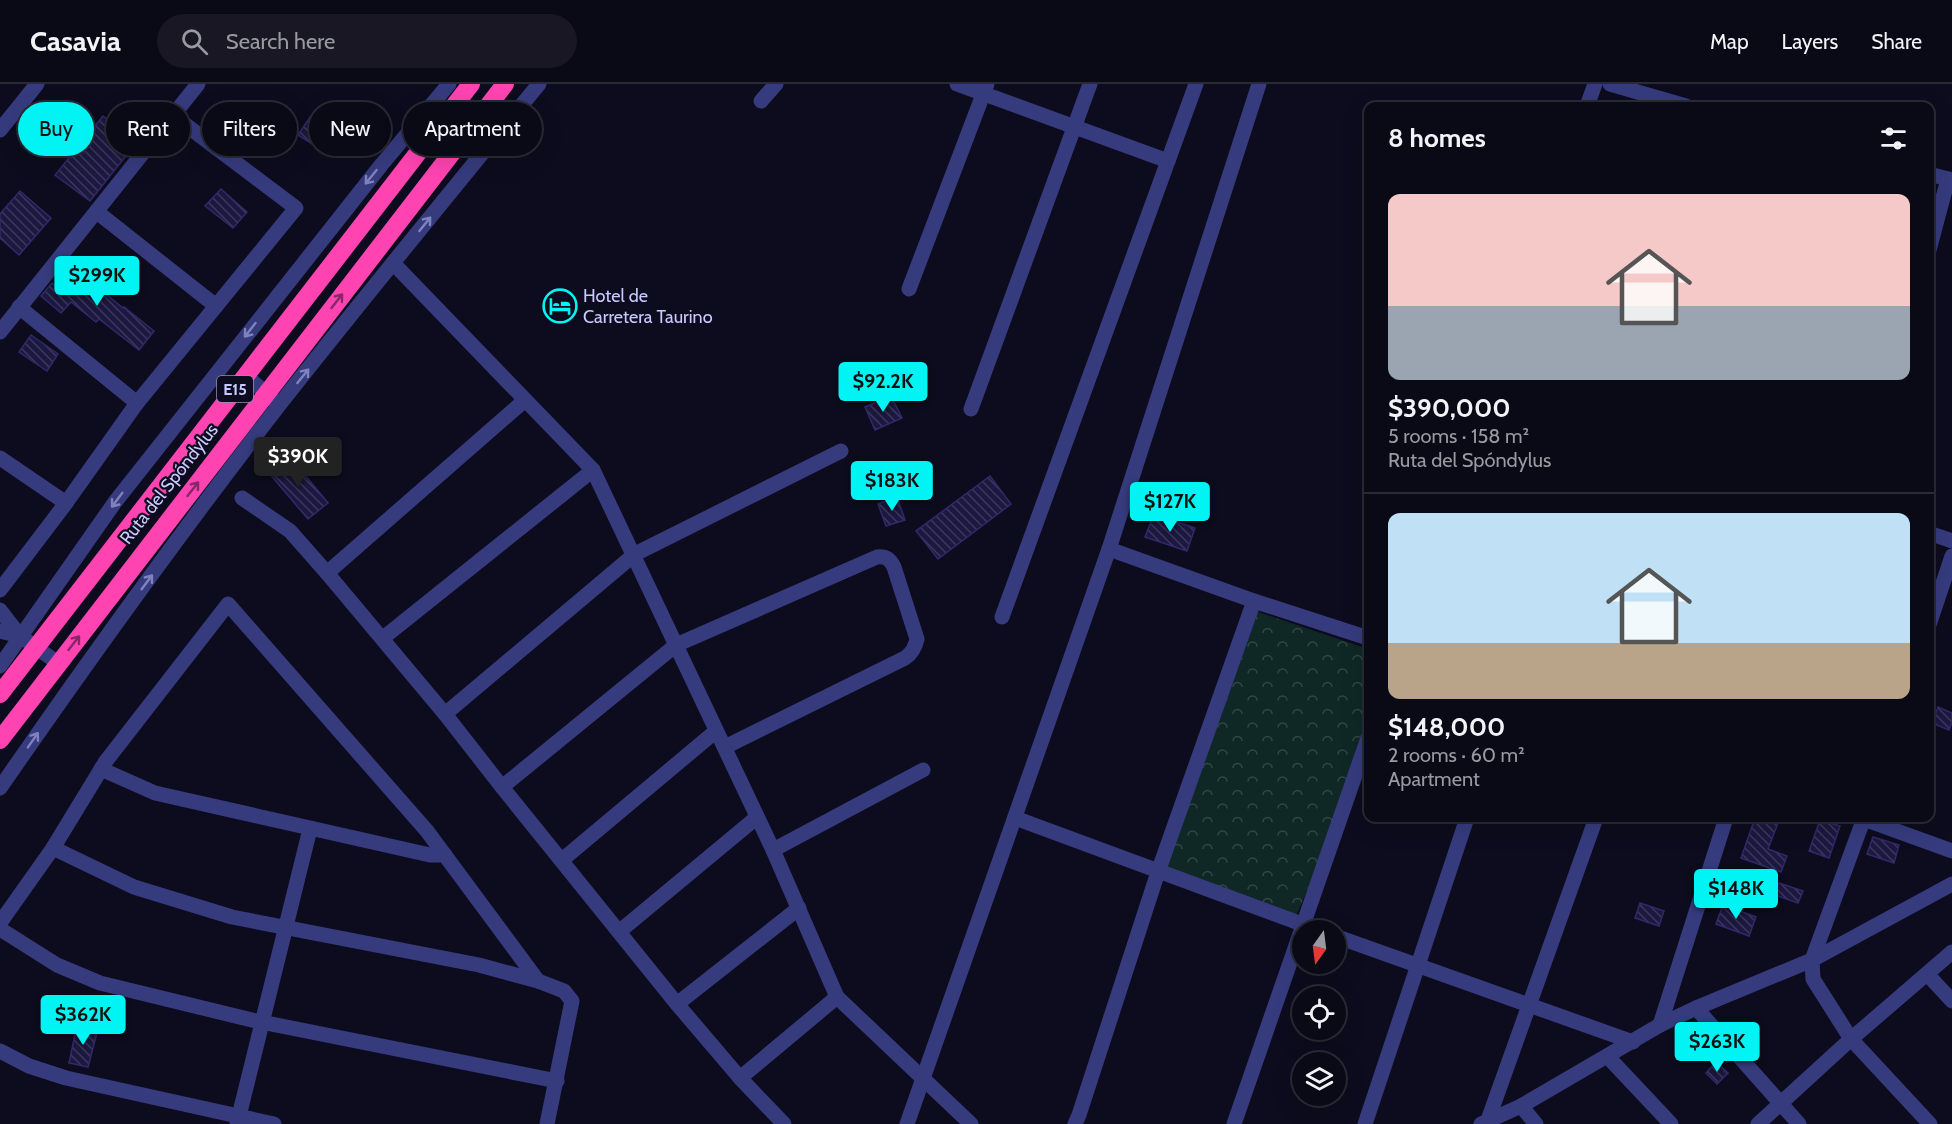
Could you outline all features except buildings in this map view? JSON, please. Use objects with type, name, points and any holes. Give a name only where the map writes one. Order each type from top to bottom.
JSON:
[{"type":"highway","name":"Ruta del Spóndylus","points":[[0,694],[471,84]]},
{"type":"highway","name":"Ruta del Spóndylus","points":[[0,740],[505,84]]},
{"type":"street","points":[[0,130],[37,84]]},
{"type":"street","points":[[184,102],[198,84]]},
{"type":"street","points":[[0,666],[116,502],[368,182],[449,84]]},
{"type":"street","points":[[0,788],[83,668],[280,405],[393,262],[539,84]]},
{"type":"street","points":[[761,101],[776,84]]},
{"type":"street","points":[[957,84],[985,89],[1074,126],[1168,161]]},
{"type":"street","points":[[971,408],[1090,84]]},
{"type":"street","points":[[1002,617],[1196,84]]},
{"type":"street","points":[[907,1124],[1109,549],[1259,84]]},
{"type":"street","points":[[1588,102],[1595,84]]},
{"type":"street","points":[[1610,84],[1672,102]]},
{"type":"street","points":[[909,289],[985,89]]},
{"type":"street","points":[[0,590],[66,503],[137,403],[296,208],[190,128]]},
{"type":"street","points":[[2,324],[19,307],[142,156]]},
{"type":"street","points":[[1934,175],[1950,180],[1934,233]]},
{"type":"street","points":[[97,212],[216,306]]},
{"type":"street","points":[[393,262],[593,470],[773,850],[837,997],[971,1124]]},
{"type":"street","points":[[19,307],[137,403]]},
{"type":"street","points":[[245,375],[280,405]]},
{"type":"street","points":[[327,573],[525,400]]},
{"type":"street","points":[[445,714],[635,555],[841,451]]},
{"type":"street","points":[[0,458],[66,503]]},
{"type":"street","points":[[383,638],[593,470]]},
{"type":"street","points":[[242,498],[290,531],[327,573],[445,714],[677,1004],[783,1124]]},
{"type":"street","points":[[1934,534],[1952,541]]},
{"type":"street","points":[[1109,549],[1254,601],[1364,637]]},
{"type":"street","points":[[502,787],[676,645],[877,557],[884,556],[890,560],[917,639],[916,646],[911,653],[725,747]]},
{"type":"street","points":[[1934,610],[1952,556]]},
{"type":"street","points":[[1075,1124],[1158,872],[1254,601]]},
{"type":"street","points":[[0,923],[53,848],[101,769],[228,604],[427,831],[538,981]]},
{"type":"street","points":[[0,610],[20,636]]},
{"type":"street","points":[[0,630],[20,636],[58,663]]},
{"type":"street","points":[[562,860],[716,730]]},
{"type":"street","points":[[1304,920],[1364,749]]},
{"type":"street","points":[[101,769],[155,793],[430,855],[445,855]]},
{"type":"street","points":[[773,850],[923,770]]},
{"type":"street","points":[[620,931],[756,818]]},
{"type":"street","points":[[1015,818],[1292,920]]},
{"type":"street","points":[[1365,1124],[1466,822]]},
{"type":"street","points":[[1484,1122],[1595,822]]},
{"type":"street","points":[[1660,1025],[1725,822]]},
{"type":"street","points":[[1862,822],[1812,960],[1813,979],[1851,1039],[1930,1124]]},
{"type":"street","points":[[1874,822],[1952,851]]},
{"type":"street","points":[[238,1120],[310,829]]},
{"type":"street","points":[[53,848],[134,887],[232,917],[479,965],[538,981],[564,991],[572,1001],[547,1124]]},
{"type":"street","points":[[1484,1122],[1521,1106],[1660,1025],[1812,960],[1952,884]]},
{"type":"street","points":[[677,1004],[799,908]]},
{"type":"street","points":[[0,929],[57,965],[100,983],[262,1022],[556,1081]]},
{"type":"street","points":[[1346,940],[1633,1042]]},
{"type":"street","points":[[1758,1124],[1851,1039],[1952,952]]},
{"type":"street","points":[[1234,1124],[1292,956]]},
{"type":"street","points":[[1928,975],[1952,1001]]},
{"type":"street","points":[[740,1078],[837,997]]},
{"type":"street","points":[[1696,1008],[1799,1124]]},
{"type":"street","points":[[0,1051],[29,1066],[66,1078],[238,1120],[274,1124]]},
{"type":"street","points":[[1608,1057],[1671,1124]]},
{"type":"street","points":[[1521,1106],[1536,1124]]},
{"type":"green space","points":[[1258,612],[1364,648],[1364,738],[1323,854],[1296,916],[1167,867]]},
{"type":"place","name":"Hotel de Carretera Taurino","points":[[560,306]]}]
